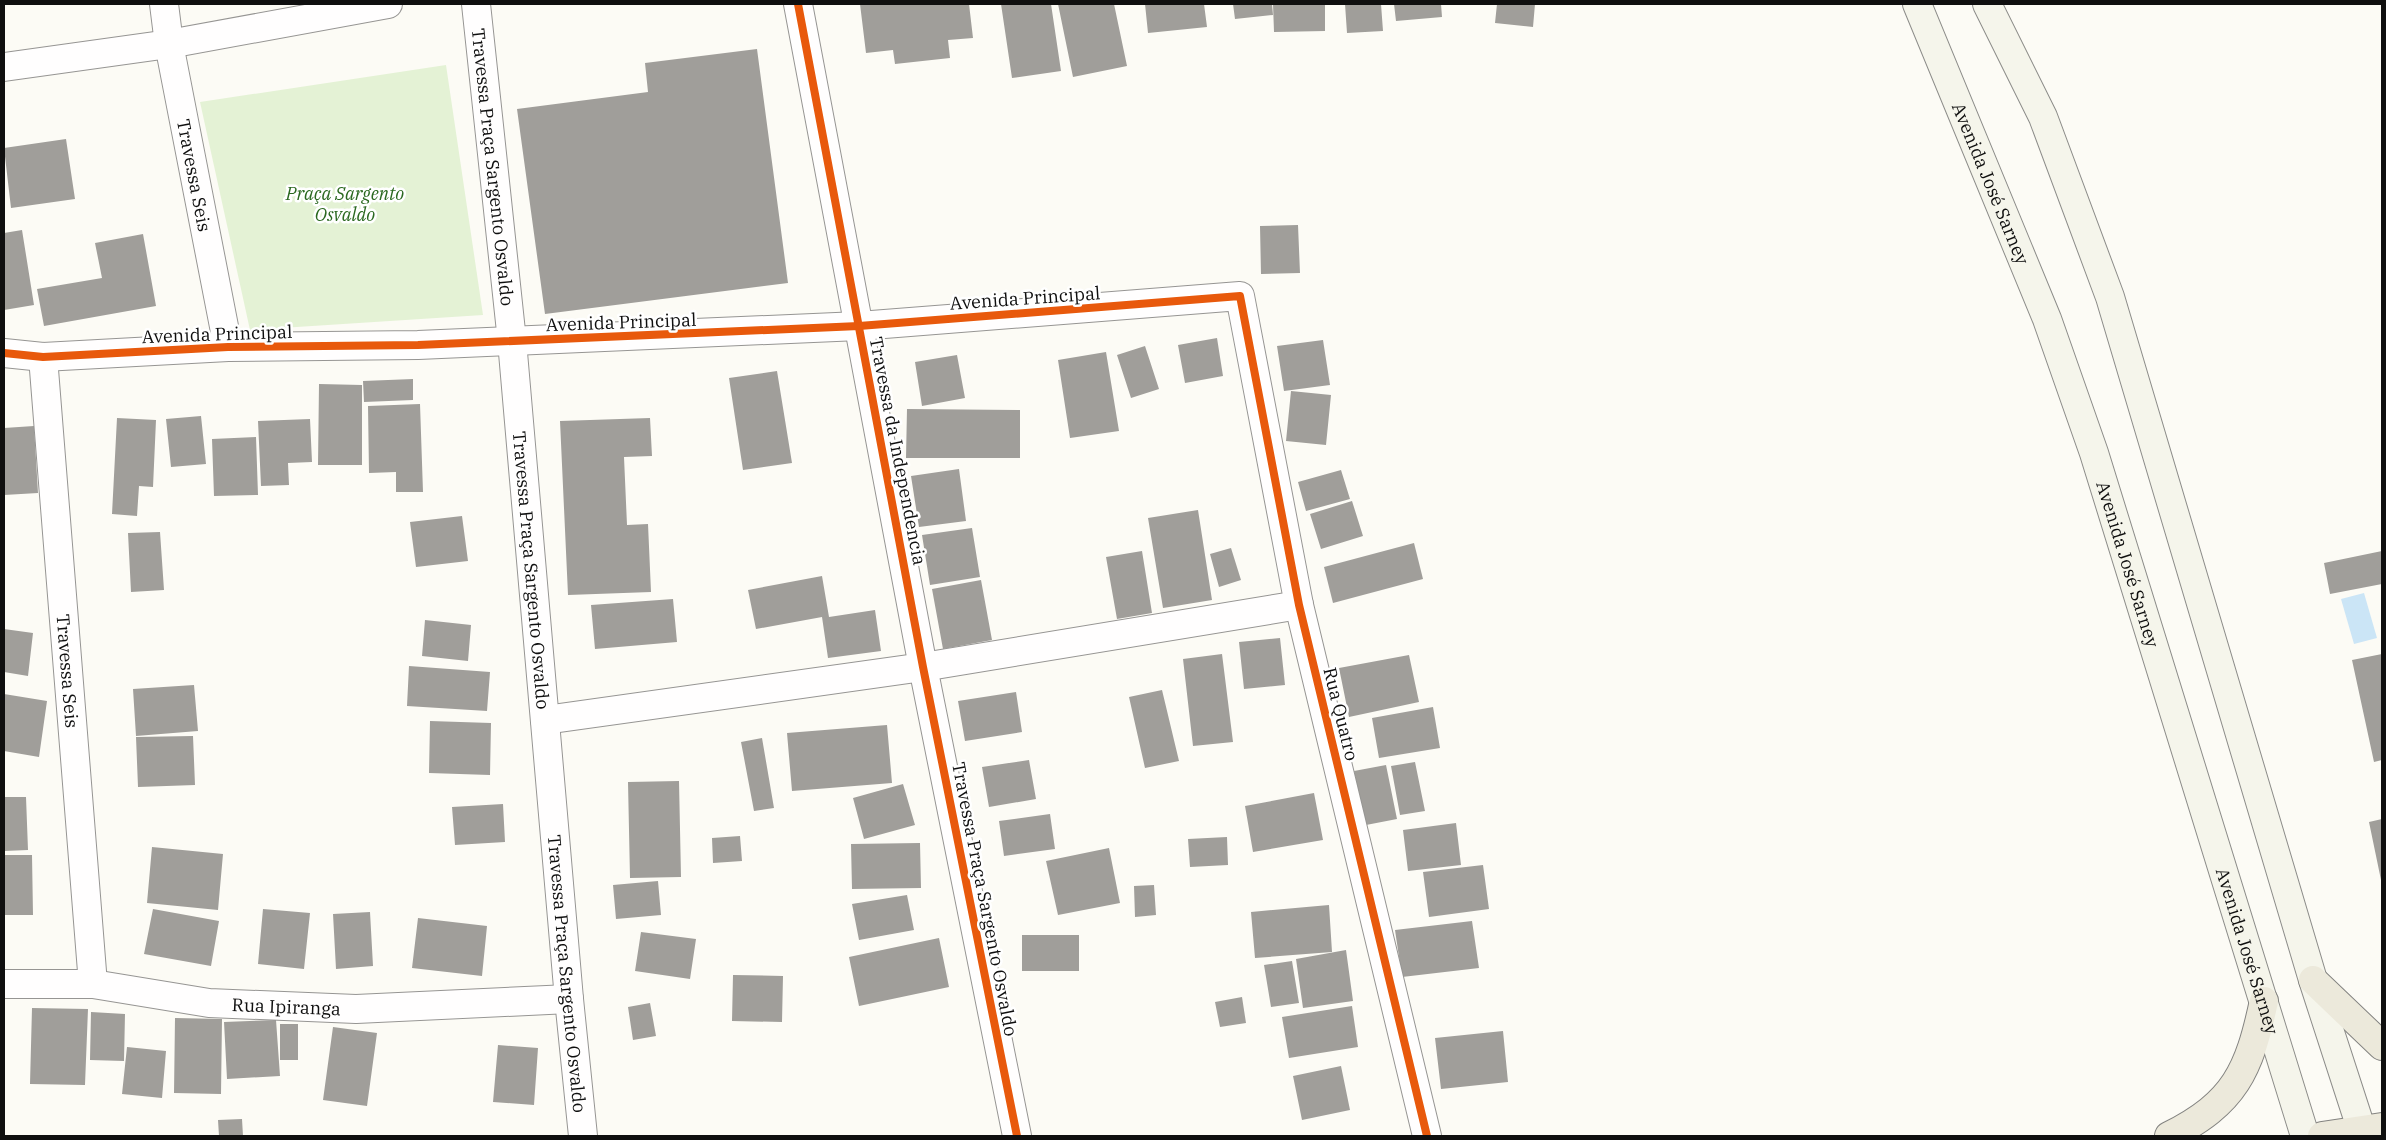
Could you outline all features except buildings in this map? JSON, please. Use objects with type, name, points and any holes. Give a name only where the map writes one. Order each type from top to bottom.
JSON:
[{"type":"main road","name":"Avenida José Sarney","points":[[1918,4],[2047,319],[2094,453],[2305,1136]]},
{"type":"main road","points":[[1987,4],[2043,117],[2110,297],[2314,980],[2372,1129],[2322,1136]]},
{"type":"main road","points":[[2314,980],[2382,1046]]},
{"type":"main road","points":[[2169,1136],[2192,1124],[2224,1099],[2239,1080],[2254,1045],[2264,1001]]},
{"type":"street","name":"Travessa Seis","points":[[164,4],[169,44],[228,347]]},
{"type":"street","points":[[4,67],[169,44],[388,4]]},
{"type":"street","name":"Travessa Praça Sargento Osvaldo","points":[[476,4],[512,341],[569,999],[583,1136]]},
{"type":"street","name":"Travessa da Independencia","points":[[798,4],[923,667]]},
{"type":"street","name":"Avenida Principal","points":[[4,353],[43,357],[228,347],[418,346],[859,326],[1240,296]]},
{"type":"street","name":"Rua Quatro","points":[[1240,296],[1299,605],[1427,1136]]},
{"type":"street","name":"Travessa Seis","points":[[43,357],[93,984]]},
{"type":"street","points":[[545,720],[923,667],[1299,605]]},
{"type":"street","name":"Travessa Praça Sargento Osvaldo","points":[[923,667],[1017,1136]]},
{"type":"street","name":"Rua Ipiranga","points":[[4,984],[93,984],[209,1003],[356,1009],[569,999]]},
{"type":"green space","name":"Praça Sargento Osvaldo","points":[[446,65],[483,315],[250,330],[200,102]]},
{"type":"water","points":[[2364,593],[2377,638],[2354,644],[2341,599]]},
{"type":"cycle path","points":[[798,4],[923,667],[1017,1136]]},
{"type":"cycle path","points":[[4,353],[43,357],[228,347],[418,345],[859,326],[1240,296],[1299,605],[1427,1136]]}]
